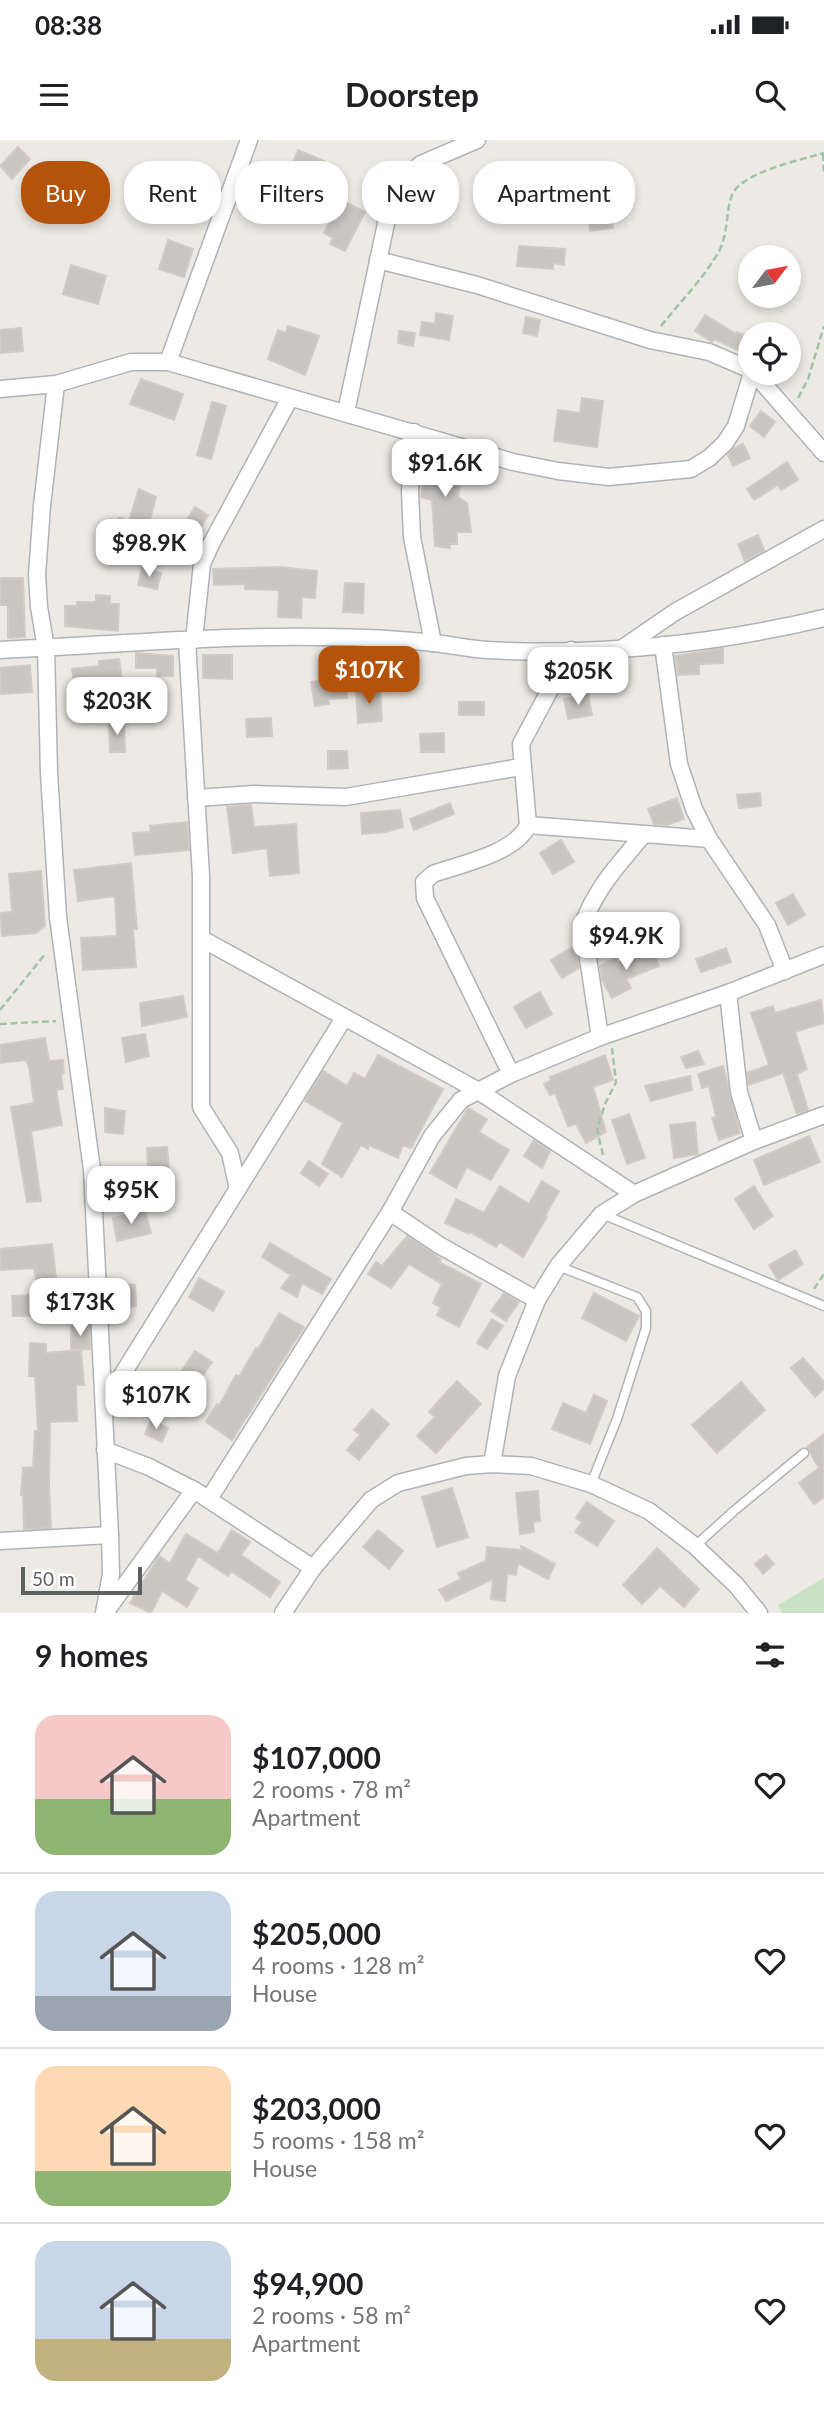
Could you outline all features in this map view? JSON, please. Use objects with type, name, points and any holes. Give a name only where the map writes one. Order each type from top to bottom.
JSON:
[{"type":"street","points":[[168,362],[249,140]]},
{"type":"street","points":[[346,412],[391,200],[401,181],[421,164],[477,140]]},
{"type":"street","points":[[378,260],[477,285],[650,340],[709,352],[738,365]]},
{"type":"street","points":[[0,389],[56,384],[131,362],[168,362],[513,462],[609,477],[691,469],[709,458],[725,443],[736,426],[748,385]]},
{"type":"street","points":[[56,384],[37,575],[46,648],[49,786],[58,917],[92,1170],[110,1535],[111,1574],[104,1613]]},
{"type":"street","points":[[764,385],[824,453]]},
{"type":"street","points":[[238,1189],[230,1153],[201,1107],[201,876],[191,641],[202,564],[290,398]]},
{"type":"street","points":[[414,432],[410,491],[412,537],[433,643]]},
{"type":"street","points":[[622,648],[675,612],[824,529]]},
{"type":"street","points":[[0,650],[324,637],[433,643],[485,650],[571,650],[663,645],[824,618]]},
{"type":"street","points":[[663,645],[678,764],[694,809],[709,839],[767,925],[785,971]]},
{"type":"street","points":[[511,1074],[425,898],[424,882],[433,874],[505,849],[524,834],[528,825],[521,744],[571,650]]},
{"type":"street","points":[[197,798],[254,794],[346,797],[521,767]]},
{"type":"street","points":[[528,825],[709,839]]},
{"type":"street","points":[[604,1036],[583,925],[607,879],[643,835]]},
{"type":"street","points":[[202,939],[477,1090],[634,1194]]},
{"type":"street","points":[[209,1499],[390,1212],[432,1136],[461,1100],[511,1074],[604,1036],[728,993],[824,955]]},
{"type":"street","points":[[728,993],[739,1092],[754,1141]]},
{"type":"street","points":[[104,1404],[344,1018]]},
{"type":"street","points":[[492,1464],[508,1376],[537,1300],[558,1266],[602,1214],[634,1194],[754,1141],[824,1115]]},
{"type":"street","points":[[390,1212],[439,1245],[537,1300]]},
{"type":"street","points":[[105,1450],[149,1467],[194,1490],[313,1568]]},
{"type":"street","points":[[283,1613],[313,1568],[371,1500],[398,1483],[466,1466],[492,1464],[531,1466],[591,1484],[649,1511],[695,1546],[736,1585],[759,1613]]},
{"type":"street","points":[[104,1613],[194,1490]]},
{"type":"street","points":[[0,1541],[110,1535]]},
{"type":"lane","points":[[602,1214],[824,1306]]},
{"type":"lane","points":[[558,1266],[637,1297],[646,1311],[646,1328],[591,1484]]},
{"type":"lane","points":[[695,1546],[804,1453]]},
{"type":"path","points":[[650,340],[717,254],[726,235],[732,196],[736,188],[761,173],[823,153],[824,175]]},
{"type":"path","points":[[790,413],[808,379],[824,326]]},
{"type":"path","points":[[0,1010],[48,950]]},
{"type":"path","points":[[0,1024],[72,1020]]},
{"type":"path","points":[[604,1036],[612,1050],[616,1082],[605,1104],[597,1130],[608,1175]]},
{"type":"path","points":[[808,1299],[824,1274]]},
{"type":"green space","points":[[824,1578],[824,1613],[782,1613],[778,1605]]},
{"type":"building","points":[[18,147],[30,159],[21,161],[21,169],[12,179],[0,166]]},
{"type":"building","points":[[298,150],[324,161],[294,161]]},
{"type":"building","points":[[348,204],[362,210],[362,218],[345,251],[330,244],[333,238],[324,233],[329,224],[348,224]]},
{"type":"building","points":[[589,224],[612,224],[613,228],[590,231]]},
{"type":"building","points":[[168,240],[193,249],[184,277],[159,269]]},
{"type":"building","points":[[519,246],[565,249],[564,265],[553,263],[553,269],[517,266]]},
{"type":"building","points":[[71,265],[106,276],[98,304],[63,294]]},
{"type":"building","points":[[436,313],[453,316],[449,340],[420,335],[422,322],[435,324]]},
{"type":"building","points":[[705,315],[736,334],[738,332],[738,350],[714,339],[712,342],[695,331]]},
{"type":"building","points":[[526,317],[540,320],[537,336],[523,333]]},
{"type":"building","points":[[288,326],[319,336],[305,375],[268,359],[278,330],[286,333]]},
{"type":"building","points":[[21,328],[23,351],[0,353],[0,330]]},
{"type":"building","points":[[399,331],[415,333],[413,346],[398,343]]},
{"type":"building","points":[[141,379],[183,394],[174,420],[130,404]]},
{"type":"building","points":[[582,398],[603,401],[597,447],[554,441],[558,410],[580,413]]},
{"type":"building","points":[[212,402],[226,406],[211,459],[197,455]]},
{"type":"building","points":[[761,411],[775,422],[764,437],[750,426]]},
{"type":"building","points":[[743,444],[750,458],[733,466],[728,455]]},
{"type":"building","points":[[429,451],[455,456],[456,477],[461,477],[458,497],[467,503],[471,532],[457,532],[457,544],[450,544],[450,548],[435,546],[432,500],[421,497]]},
{"type":"building","points":[[787,462],[798,480],[781,490],[778,485],[754,500],[747,489]]},
{"type":"building","points":[[139,489],[156,497],[144,541],[114,534],[119,518],[129,521]]},
{"type":"building","points":[[195,507],[208,515],[190,546],[176,538]]},
{"type":"building","points":[[758,535],[764,550],[745,561],[738,544]]},
{"type":"building","points":[[279,567],[317,571],[315,598],[302,597],[301,618],[278,617],[279,590],[245,589],[245,584],[214,585],[213,569]]},
{"type":"building","points":[[142,568],[161,573],[157,589],[138,585]]},
{"type":"building","points":[[0,578],[23,578],[25,637],[8,638],[8,605],[0,605]]},
{"type":"building","points":[[345,583],[364,584],[363,613],[343,612]]},
{"type":"building","points":[[96,595],[110,596],[110,604],[119,604],[118,631],[65,626],[65,606],[77,606],[77,602],[96,602]]},
{"type":"building","points":[[723,648],[723,663],[699,664],[699,674],[678,675],[675,656]]},
{"type":"building","points":[[136,653],[173,656],[173,676],[157,676],[157,668],[136,668]]},
{"type":"building","points":[[203,655],[232,655],[232,679],[203,678]]},
{"type":"building","points":[[119,659],[123,687],[134,702],[116,715],[101,693],[76,696],[72,669],[99,666],[99,661]]},
{"type":"building","points":[[30,665],[32,692],[0,694],[0,668]]},
{"type":"building","points":[[346,676],[347,698],[328,699],[329,704],[315,706],[311,682]]},
{"type":"building","points":[[380,689],[382,721],[358,723],[356,691]]},
{"type":"building","points":[[588,694],[592,715],[568,719],[564,699]]},
{"type":"building","points":[[459,702],[484,702],[484,715],[459,715]]},
{"type":"building","points":[[271,718],[272,736],[247,737],[246,719]]},
{"type":"building","points":[[124,722],[125,752],[110,752],[109,723]]},
{"type":"building","points":[[444,733],[444,752],[421,752],[420,734]]},
{"type":"building","points":[[328,751],[347,751],[348,768],[328,769]]},
{"type":"building","points":[[760,793],[761,806],[739,808],[737,795]]},
{"type":"building","points":[[677,798],[684,819],[667,825],[654,824],[648,809]]},
{"type":"building","points":[[450,803],[454,814],[414,830],[410,819]]},
{"type":"building","points":[[251,805],[254,827],[296,824],[299,873],[270,876],[267,848],[233,853],[227,807]]},
{"type":"building","points":[[400,810],[403,827],[362,834],[361,813]]},
{"type":"building","points":[[187,822],[189,850],[135,855],[133,833],[151,832],[150,826]]},
{"type":"building","points":[[561,840],[574,862],[553,874],[540,853]]},
{"type":"building","points":[[131,863],[137,929],[133,929],[136,967],[83,970],[81,938],[117,936],[115,896],[78,901],[74,870]]},
{"type":"building","points":[[41,871],[45,926],[36,933],[2,936],[0,913],[12,912],[9,874]]},
{"type":"building","points":[[793,894],[805,915],[788,925],[776,903]]},
{"type":"building","points":[[571,948],[579,968],[562,978],[551,960]]},
{"type":"building","points":[[726,948],[731,962],[701,972],[696,959]]},
{"type":"building","points":[[653,950],[659,966],[626,979],[631,988],[612,998],[602,980],[600,966],[615,958],[618,963]]},
{"type":"building","points":[[540,992],[552,1014],[526,1028],[514,1007]]},
{"type":"building","points":[[183,996],[187,1017],[142,1026],[140,1003]]},
{"type":"building","points":[[821,1000],[824,1023],[795,1032],[807,1069],[797,1074],[808,1110],[797,1114],[783,1073],[749,1085],[747,1073],[769,1065],[751,1013],[773,1006],[775,1013]]},
{"type":"building","points":[[145,1034],[149,1056],[126,1062],[122,1038]]},
{"type":"building","points":[[45,1038],[49,1061],[63,1060],[63,1089],[56,1090],[62,1125],[31,1131],[41,1201],[27,1202],[11,1107],[34,1103],[29,1067],[26,1060],[0,1063],[0,1045]]},
{"type":"building","points":[[698,1051],[704,1064],[686,1068],[681,1057]]},
{"type":"building","points":[[378,1055],[443,1089],[411,1148],[403,1145],[398,1158],[369,1145],[368,1149],[361,1145],[342,1177],[322,1164],[343,1123],[305,1101],[323,1071],[347,1086],[354,1073],[365,1079]]},
{"type":"building","points":[[605,1055],[613,1080],[593,1087],[606,1132],[586,1143],[576,1124],[568,1126],[555,1093],[550,1095],[544,1084],[551,1080],[550,1077]]},
{"type":"building","points":[[723,1066],[740,1133],[719,1140],[712,1118],[716,1117],[709,1086],[702,1088],[698,1074]]},
{"type":"building","points":[[690,1076],[692,1090],[651,1101],[645,1086]]},
{"type":"building","points":[[105,1108],[125,1111],[123,1134],[105,1132]]},
{"type":"building","points":[[468,1108],[487,1119],[479,1132],[509,1150],[491,1180],[467,1167],[456,1188],[430,1173]]},
{"type":"building","points":[[629,1114],[645,1158],[627,1164],[612,1120]]},
{"type":"building","points":[[695,1122],[698,1154],[674,1158],[670,1125]]},
{"type":"building","points":[[809,1136],[820,1162],[764,1185],[754,1160]]},
{"type":"building","points":[[534,1140],[550,1151],[542,1168],[524,1156]]},
{"type":"building","points":[[167,1147],[169,1169],[148,1170],[147,1148]]},
{"type":"building","points":[[309,1161],[328,1174],[319,1186],[301,1173]]},
{"type":"building","points":[[542,1181],[559,1191],[523,1257],[500,1242],[496,1247],[470,1232],[469,1234],[445,1223],[456,1199],[484,1213],[500,1186],[529,1204]]},
{"type":"building","points":[[754,1186],[773,1216],[754,1229],[735,1199]]},
{"type":"building","points":[[145,1211],[151,1233],[117,1241],[113,1218]]},
{"type":"building","points":[[407,1236],[441,1259],[439,1262],[481,1284],[459,1327],[437,1315],[441,1307],[433,1303],[442,1284],[409,1264],[391,1288],[368,1274],[376,1262],[382,1266]]},
{"type":"building","points":[[270,1243],[331,1279],[322,1294],[302,1283],[297,1297],[281,1288],[291,1275],[262,1257]]},
{"type":"building","points":[[52,1244],[56,1278],[36,1280],[34,1268],[0,1270],[0,1249]]},
{"type":"building","points":[[795,1250],[803,1264],[778,1280],[769,1265]]},
{"type":"building","points":[[199,1278],[224,1292],[213,1311],[189,1297]]},
{"type":"building","points":[[123,1284],[135,1285],[136,1306],[122,1309]]},
{"type":"building","points":[[504,1293],[519,1302],[506,1321],[491,1311]]},
{"type":"building","points":[[594,1293],[639,1316],[626,1341],[582,1318]]},
{"type":"building","points":[[31,1295],[32,1316],[13,1316],[12,1296]]},
{"type":"building","points":[[279,1313],[304,1327],[232,1440],[206,1422],[217,1404],[219,1406],[236,1375],[239,1377],[256,1348],[258,1349]]},
{"type":"building","points":[[492,1319],[503,1326],[487,1349],[477,1343]]},
{"type":"building","points":[[89,1325],[90,1349],[71,1350],[71,1326]]},
{"type":"building","points":[[30,1343],[46,1344],[46,1353],[81,1350],[84,1385],[76,1385],[77,1421],[50,1422],[51,1528],[24,1529],[21,1495],[23,1468],[33,1467],[35,1431],[38,1431],[35,1376],[29,1376]]},
{"type":"building","points":[[195,1351],[212,1362],[197,1384],[180,1374]]},
{"type":"building","points":[[803,1358],[824,1382],[824,1389],[815,1397],[791,1368]]},
{"type":"building","points":[[457,1381],[481,1404],[436,1453],[417,1436],[435,1417],[429,1412]]},
{"type":"building","points":[[741,1382],[765,1410],[717,1453],[692,1425]]},
{"type":"building","points":[[594,1395],[607,1401],[590,1444],[552,1429],[563,1403],[586,1413]]},
{"type":"building","points":[[372,1409],[389,1424],[359,1460],[347,1450],[360,1435],[354,1430]]},
{"type":"building","points":[[151,1420],[168,1428],[162,1442],[145,1434]]},
{"type":"building","points":[[824,1434],[824,1497],[814,1504],[799,1483],[819,1468],[807,1447]]},
{"type":"building","points":[[452,1488],[468,1537],[437,1547],[422,1497]]},
{"type":"building","points":[[538,1491],[540,1521],[533,1522],[534,1532],[520,1534],[516,1493]]},
{"type":"building","points":[[587,1502],[614,1521],[597,1546],[575,1532],[582,1522],[576,1518]]},
{"type":"building","points":[[232,1530],[250,1542],[241,1555],[280,1582],[270,1597],[231,1571],[228,1576],[198,1556],[185,1580],[198,1588],[187,1607],[162,1591],[151,1613],[130,1603],[159,1556],[170,1563],[186,1534],[218,1553]]},
{"type":"building","points":[[378,1530],[403,1551],[389,1569],[363,1547]]},
{"type":"building","points":[[521,1546],[555,1564],[548,1579],[518,1563],[516,1575],[507,1574],[505,1601],[491,1599],[493,1579],[446,1601],[439,1590],[461,1579],[458,1573],[486,1561],[487,1547],[522,1550]]},
{"type":"building","points":[[657,1548],[699,1589],[684,1607],[660,1586],[642,1604],[623,1585]]},
{"type":"building","points":[[766,1555],[774,1564],[763,1574],[755,1564]]}]
